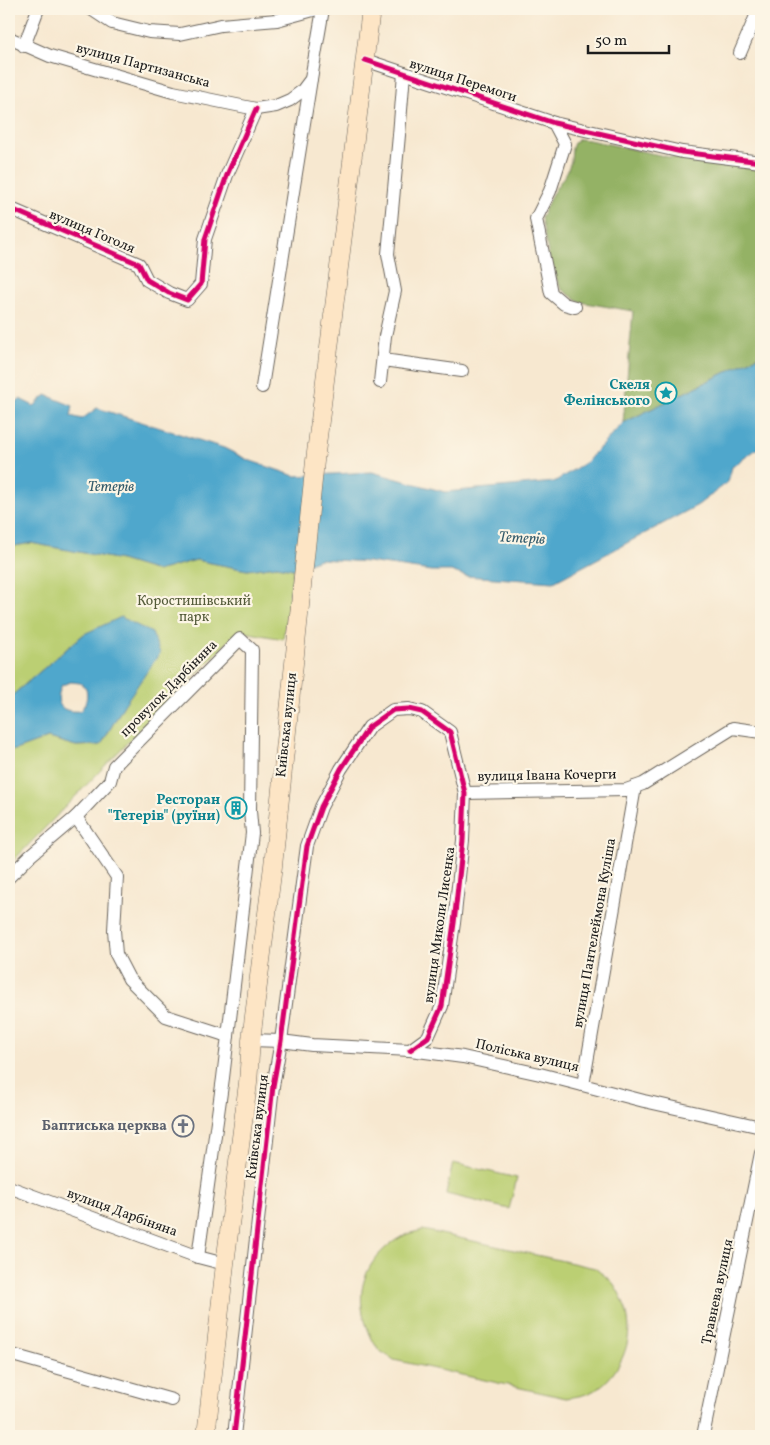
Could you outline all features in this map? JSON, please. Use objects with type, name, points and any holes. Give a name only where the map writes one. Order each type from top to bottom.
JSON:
[{"type":"main road","points":[[365,60],[371,9]]},
{"type":"main road","name":"Київська вулиця","points":[[206,1436],[248,1083],[251,1040],[273,866],[320,413],[365,60]]},
{"type":"street","points":[[24,46],[38,9]]},
{"type":"street","points":[[91,9],[112,22],[149,32],[180,34],[222,25],[277,20],[317,9]]},
{"type":"street","points":[[262,387],[323,9]]},
{"type":"street","points":[[740,53],[759,9]]},
{"type":"street","name":"вулиця Партизанська","points":[[9,38],[24,46],[60,59],[173,92],[256,109],[276,106],[290,100],[302,91],[311,79]]},
{"type":"street","name":"вулиця Перемоги","points":[[365,60],[554,123],[682,152],[761,162]]},
{"type":"street","name":"вулиця Перемоги","points":[[380,382],[385,336],[395,291],[388,254],[404,73]]},
{"type":"street","name":"вулиця Гоголя","points":[[9,208],[138,264],[147,280],[169,293],[188,300],[200,284],[205,238],[227,175],[256,109]]},
{"type":"street","points":[[554,123],[565,144],[550,190],[536,219],[551,293],[564,304],[575,306]]},
{"type":"street","points":[[382,360],[462,371]]},
{"type":"street","name":"провулок Дарбіняна","points":[[9,877],[30,856],[76,817],[110,781],[114,766],[240,639],[252,650],[250,811],[252,833],[228,1036]]},
{"type":"street","name":"вулиця Миколи Лисенка","points":[[341,769],[369,727],[394,710],[409,709],[422,712],[450,732],[465,793],[464,840],[454,923],[442,1006],[428,1037],[410,1050]]},
{"type":"street","name":"вулиця Івана Кочерги","points":[[465,793],[626,790],[643,784],[732,728],[761,732]]},
{"type":"street","name":"Київська вулиця","points":[[234,1436],[273,1086],[281,1041],[307,846],[321,807],[341,769]]},
{"type":"street","name":"вулиця Пантелеймона Куліша","points":[[583,1085],[635,787]]},
{"type":"street","points":[[76,817],[117,877],[114,930],[116,954],[129,979],[166,1016],[228,1036],[198,1257]]},
{"type":"street","name":"Поліська вулиця","points":[[251,1040],[410,1050],[463,1057],[761,1127]]},
{"type":"street","name":"Травнева вулиця","points":[[702,1436],[761,1153]]},
{"type":"street","name":"вулиця Дарбіняна","points":[[9,1187],[198,1257],[226,1264]]},
{"type":"street","points":[[9,1354],[172,1400]]},
{"type":"green space","points":[[579,139],[669,157],[761,167],[761,355],[623,423],[633,311],[580,302],[561,289],[551,267],[541,218],[552,194],[567,172],[571,161],[572,148]]},
{"type":"green space","name":"Коростишівський парк","points":[[31,543],[121,560],[157,571],[196,560],[247,570],[277,566],[293,569],[283,639],[239,631],[9,865],[9,751],[48,738],[76,746],[101,745],[124,705],[84,634],[9,698],[9,547]]},
{"type":"green space","points":[[453,1163],[517,1178],[509,1209],[446,1194]]},
{"type":"green space","points":[[423,1230],[595,1268],[611,1281],[616,1287],[624,1305],[629,1330],[625,1352],[607,1381],[589,1393],[566,1398],[394,1360],[381,1352],[370,1335],[365,1321],[361,1296],[363,1284],[373,1263],[390,1244],[406,1234]]},
{"type":"water","name":"Тетерів","points":[[761,355],[761,446],[732,467],[728,482],[698,505],[554,582],[465,576],[451,571],[432,571],[368,562],[320,559],[293,569],[277,566],[247,570],[196,560],[157,571],[121,560],[31,543],[9,547],[9,407],[20,399],[34,406],[46,395],[73,406],[71,416],[82,419],[97,408],[224,448],[248,460],[295,476],[372,472],[445,492],[554,482],[586,462],[623,423]]},
{"type":"water","points":[[121,617],[152,633],[160,653],[124,705],[101,745],[76,746],[48,738],[9,751],[9,698],[84,634]],"holes":[[[71,682],[80,683],[86,688],[87,692],[86,701],[80,711],[63,708],[58,697],[62,685]]]},
{"type":"cycle path","points":[[365,60],[554,123],[682,152],[761,162]]},
{"type":"cycle path","points":[[9,208],[139,264],[147,280],[169,293],[187,300],[201,284],[205,239],[227,175],[256,109]]},
{"type":"cycle path","points":[[234,1436],[273,1086],[281,1041],[307,846],[321,807],[341,769],[369,727],[393,710],[409,709],[422,712],[450,732],[465,793],[463,840],[442,1006],[428,1037],[410,1050]]},
{"type":"place","name":"Скеля Фелінського","points":[[666,393]]},
{"type":"place","name":"Ресторан \"Тетерів\" (руїни)","points":[[236,808]]},
{"type":"place","name":"Баптиська церква","points":[[183,1126]]}]
